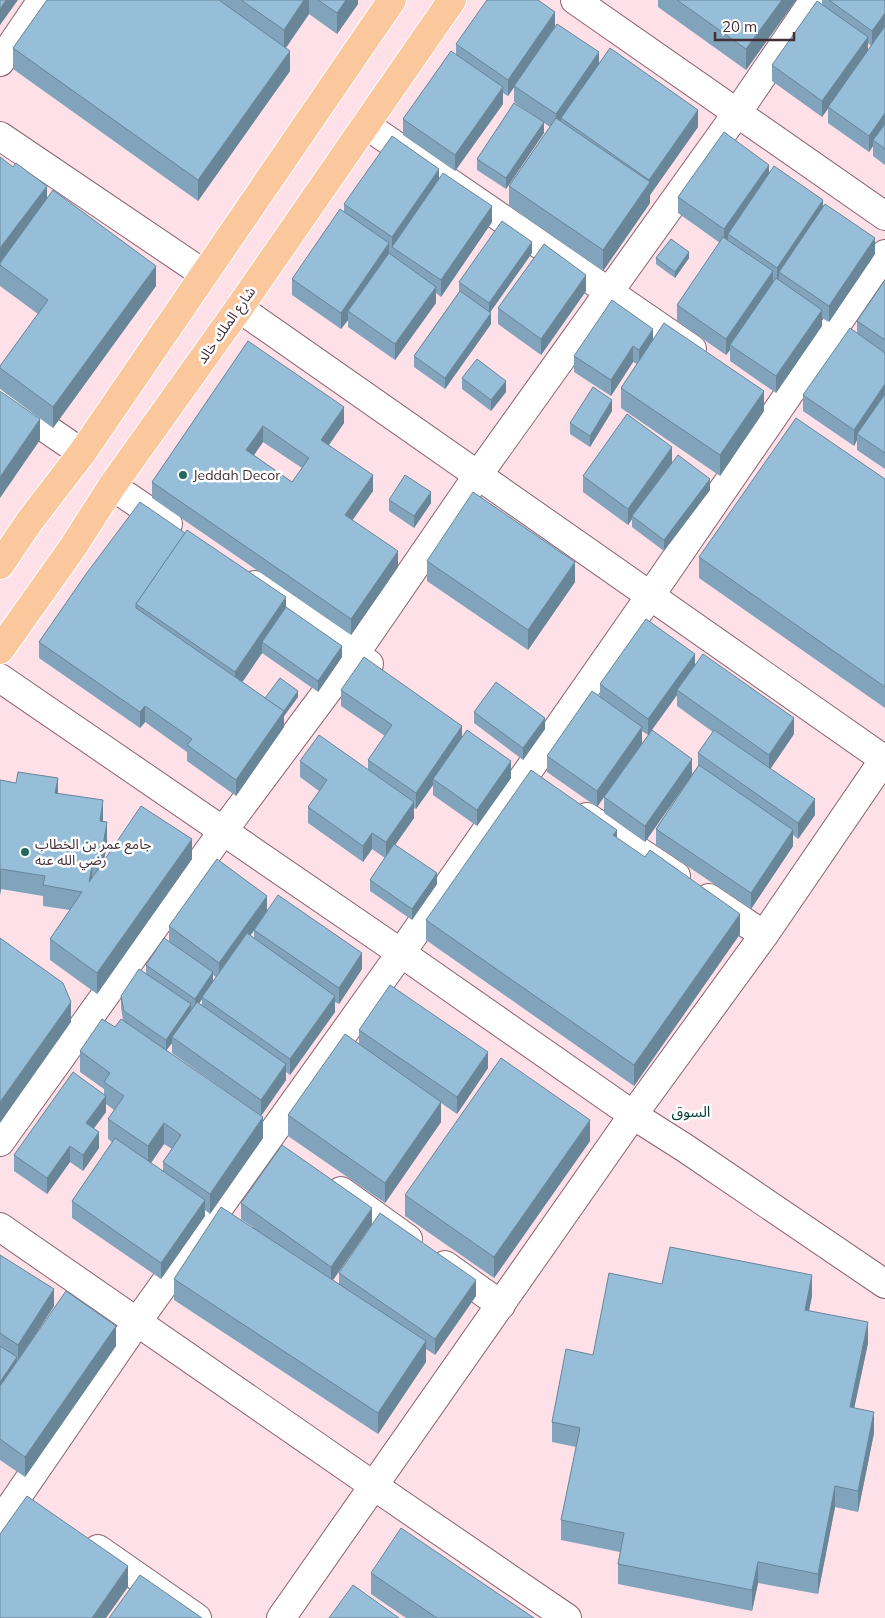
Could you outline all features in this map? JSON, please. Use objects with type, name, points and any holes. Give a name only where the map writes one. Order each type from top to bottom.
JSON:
[{"type":"main road","points":[[0,565],[82,452],[392,0]]},
{"type":"main road","name":"شارع الملك خالد","points":[[0,650],[73,546],[112,486],[239,308],[452,0]]},
{"type":"street","points":[[0,62],[42,0]]},
{"type":"street","points":[[575,0],[885,216]]},
{"type":"street","points":[[0,1142],[223,831],[354,654],[478,475],[737,113],[814,0]]},
{"type":"street","points":[[366,125],[714,365]]},
{"type":"street","points":[[0,136],[204,274]]},
{"type":"street","points":[[0,1522],[137,1322],[276,1145],[401,953],[885,254]]},
{"type":"street","points":[[239,308],[885,759],[764,935],[634,1115],[281,1618]]},
{"type":"street","points":[[0,396],[82,452]]},
{"type":"street","points":[[112,486],[185,536]]},
{"type":"street","points":[[234,570],[387,677]]},
{"type":"street","points":[[0,678],[634,1115],[885,1284]]},
{"type":"street","points":[[566,803],[764,935]]},
{"type":"street","points":[[324,1179],[501,1305]]},
{"type":"street","points":[[0,1226],[567,1618]]},
{"type":"street","points":[[75,1534],[197,1618]]},
{"type":"building","points":[[0,0],[6,0],[0,9]]},
{"type":"building","points":[[47,0],[219,0],[290,51],[198,180],[13,48]]},
{"type":"building","points":[[241,0],[304,0],[284,30]]},
{"type":"building","points":[[318,0],[346,0],[337,13]]},
{"type":"building","points":[[487,0],[538,0],[555,12],[508,80],[456,44]]},
{"type":"building","points":[[677,0],[782,0],[746,49]]},
{"type":"building","points":[[829,0],[885,0],[885,13],[872,31]]},
{"type":"building","points":[[817,1],[868,37],[822,101],[772,65]]},
{"type":"building","points":[[557,24],[599,52],[556,114],[514,86]]},
{"type":"building","points":[[885,26],[885,113],[869,136],[828,107]]},
{"type":"building","points":[[610,48],[698,110],[649,180],[561,118]]},
{"type":"building","points":[[451,51],[503,87],[455,155],[403,119]]},
{"type":"building","points":[[514,103],[544,122],[506,178],[477,159]]},
{"type":"building","points":[[556,118],[650,182],[603,250],[509,186]]},
{"type":"building","points":[[885,124],[885,149],[873,140]]},
{"type":"building","points":[[724,132],[769,165],[724,229],[678,197]]},
{"type":"building","points":[[392,136],[439,169],[392,237],[344,204]]},
{"type":"building","points":[[0,157],[13,167],[16,163],[47,186],[0,248]]},
{"type":"building","points":[[774,166],[823,200],[777,268],[728,234]]},
{"type":"building","points":[[443,173],[492,206],[441,280],[392,247]]},
{"type":"building","points":[[53,190],[156,266],[53,407],[0,368],[48,300],[0,265],[0,263]]},
{"type":"building","points":[[825,204],[875,238],[829,306],[779,272]]},
{"type":"building","points":[[340,209],[389,243],[341,313],[292,279]]},
{"type":"building","points":[[502,221],[532,242],[489,303],[459,282]]},
{"type":"building","points":[[723,237],[773,271],[726,339],[677,305]]},
{"type":"building","points":[[671,239],[689,252],[675,272],[656,258]]},
{"type":"building","points":[[544,244],[586,275],[541,339],[498,308]]},
{"type":"building","points":[[389,253],[436,287],[395,344],[348,311]]},
{"type":"building","points":[[776,278],[822,310],[776,376],[730,345]]},
{"type":"building","points":[[885,280],[885,340],[857,321]]},
{"type":"building","points":[[460,291],[491,313],[445,378],[414,356]]},
{"type":"building","points":[[612,300],[653,329],[639,350],[633,346],[611,380],[574,356]]},
{"type":"building","points":[[664,323],[764,391],[720,455],[621,388]]},
{"type":"building","points":[[850,328],[885,353],[885,384],[854,430],[803,395]]},
{"type":"building","points":[[248,341],[344,407],[321,440],[373,475],[345,515],[398,551],[351,619],[152,482]],"holes":[[[263,426],[309,458],[292,482],[246,450]]]},
{"type":"building","points":[[477,359],[506,381],[491,400],[462,378]]},
{"type":"building","points":[[593,387],[612,400],[590,436],[570,423]]},
{"type":"building","points":[[0,391],[40,419],[0,477]]},
{"type":"building","points":[[885,394],[885,453],[857,434]]},
{"type":"building","points":[[627,414],[672,447],[628,509],[583,476]]},
{"type":"building","points":[[796,418],[885,479],[885,687],[699,557]]},
{"type":"building","points":[[678,455],[710,479],[664,540],[632,516]]},
{"type":"building","points":[[405,475],[431,492],[414,516],[389,500]]},
{"type":"building","points":[[473,492],[575,562],[528,630],[427,561]]},
{"type":"building","points":[[140,502],[185,533],[136,604],[136,608],[284,711],[236,780],[187,745],[192,739],[145,706],[140,712],[39,642],[86,574]]},
{"type":"building","points":[[187,530],[286,597],[235,672],[136,604]]},
{"type":"building","points":[[286,607],[342,646],[318,681],[262,642]]},
{"type":"building","points":[[646,619],[695,654],[648,719],[600,684]]},
{"type":"building","points":[[703,654],[794,718],[769,755],[677,690]]},
{"type":"building","points":[[364,657],[462,726],[416,793],[368,760],[392,725],[341,690]]},
{"type":"building","points":[[280,678],[298,691],[284,711],[265,698]]},
{"type":"building","points":[[496,682],[545,718],[523,748],[474,712]]},
{"type":"building","points":[[592,691],[642,727],[597,791],[547,756]]},
{"type":"building","points":[[467,730],[511,761],[477,810],[433,779]]},
{"type":"building","points":[[652,730],[692,759],[645,826],[604,797]]},
{"type":"building","points":[[714,730],[815,799],[798,823],[698,753]]},
{"type":"building","points":[[319,735],[414,802],[386,842],[372,833],[363,846],[308,807],[327,780],[300,761]]},
{"type":"building","points":[[699,765],[793,830],[751,893],[656,829]]},
{"type":"building","points":[[531,770],[617,830],[613,835],[645,857],[650,850],[740,914],[634,1065],[426,920]]},
{"type":"building","points":[[18,772],[58,778],[55,793],[103,800],[100,821],[107,822],[99,868],[141,806],[192,839],[97,973],[50,939],[82,892],[43,885],[45,876],[1,869],[0,874],[0,780],[16,783]],"holes":[[[92,867],[99,868],[89,882]]]},
{"type":"building","points":[[394,844],[437,873],[412,909],[370,880]]},
{"type":"building","points":[[217,859],[267,896],[219,963],[169,926]]},
{"type":"building","points":[[278,895],[362,953],[339,988],[254,930]]},
{"type":"building","points":[[247,933],[335,996],[290,1059],[202,997]]},
{"type":"building","points":[[0,938],[63,983],[71,1002],[0,1102]]},
{"type":"building","points":[[164,938],[213,972],[195,999],[146,965]]},
{"type":"building","points":[[139,969],[191,1004],[166,1040],[124,1011],[121,996]]},
{"type":"building","points":[[390,985],[488,1052],[457,1097],[359,1030]]},
{"type":"building","points":[[197,1002],[286,1064],[261,1100],[172,1037]]},
{"type":"building","points":[[102,1019],[115,1027],[121,1019],[263,1117],[210,1194],[163,1162],[181,1135],[164,1123],[148,1146],[108,1119],[124,1096],[104,1082],[110,1073],[80,1051]]},
{"type":"building","points":[[345,1034],[441,1102],[385,1183],[288,1115]]},
{"type":"building","points":[[501,1058],[590,1120],[494,1257],[405,1195]]},
{"type":"building","points":[[73,1072],[106,1096],[86,1123],[99,1132],[83,1155],[70,1146],[47,1178],[14,1155]]},
{"type":"building","points":[[115,1138],[205,1200],[161,1263],[72,1201]]},
{"type":"building","points":[[282,1145],[372,1208],[331,1267],[241,1203]]},
{"type":"building","points":[[221,1207],[426,1341],[378,1413],[174,1279]]},
{"type":"building","points":[[380,1213],[476,1280],[435,1339],[339,1273]]},
{"type":"building","points":[[670,1247],[812,1275],[805,1310],[868,1322],[850,1407],[874,1412],[858,1491],[835,1486],[818,1574],[758,1562],[752,1590],[618,1564],[624,1533],[561,1520],[580,1428],[552,1422],[566,1349],[593,1355],[609,1273],[662,1284]]},
{"type":"building","points":[[0,1255],[54,1289],[18,1345],[0,1333]]},
{"type":"building","points":[[66,1291],[116,1326],[25,1457],[0,1439],[0,1386]]},
{"type":"building","points":[[0,1346],[17,1357],[0,1382]]},
{"type":"building","points":[[27,1496],[128,1566],[92,1618],[0,1618],[0,1534]]},
{"type":"building","points":[[401,1528],[534,1618],[437,1618],[371,1573]]},
{"type":"building","points":[[140,1575],[202,1618],[109,1618]]},
{"type":"building","points":[[353,1585],[399,1618],[329,1618]]},
{"type":"place","name":"Jeddah Decor","points":[[183,475]]},
{"type":"place","name":"جامع عمر بن الخطاب رضي الله عنه","points":[[25,852]]},
{"type":"district","name":"السوق","points":[[691,1111]]}]
